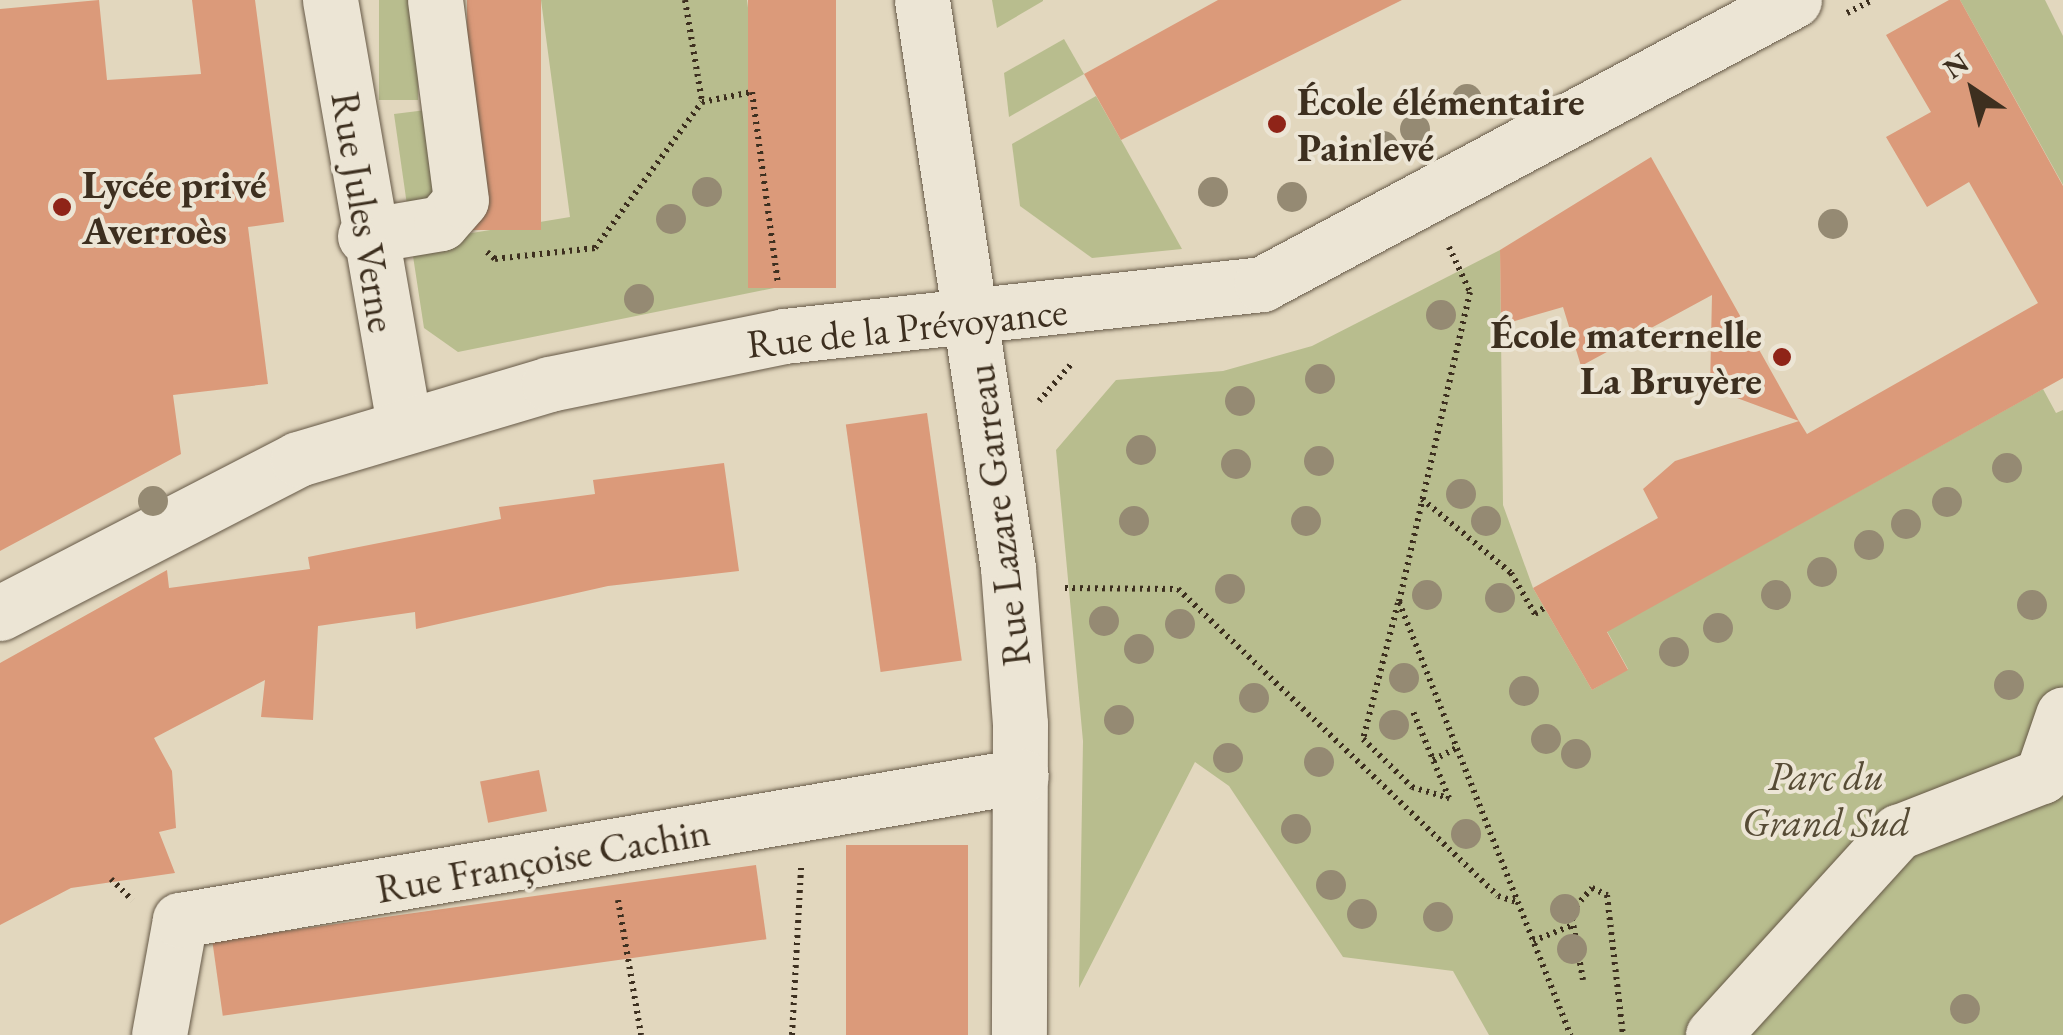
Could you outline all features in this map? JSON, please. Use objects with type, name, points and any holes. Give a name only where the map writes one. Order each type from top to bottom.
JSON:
[{"type":"street","name":"Rue Jules Verne","points":[[330,0],[365,236],[404,423]]},
{"type":"street","points":[[365,236],[455,212],[435,0]]},
{"type":"street","name":"Rue Lazare Garreau","points":[[922,0],[1001,492],[1021,776],[1018,1035]]},
{"type":"street","name":"Rue de la Prévoyance","points":[[0,613],[256,477],[404,423],[784,336],[1216,294],[1302,270],[1810,12]]},
{"type":"street","points":[[1713,1035],[1898,832],[2042,776],[2063,715]]},
{"type":"street","name":"Rue Françoise Cachin","points":[[159,1035],[180,920],[1021,776]]},
{"type":"path","points":[[685,0],[702,102]]},
{"type":"path","points":[[1810,12],[1872,0]]},
{"type":"path","points":[[455,212],[494,260],[595,248],[702,102],[752,92],[784,336]]},
{"type":"path","points":[[1412,709],[1449,798],[1412,787],[1363,739],[1399,602],[1470,292],[1444,237],[1429,245]]},
{"type":"path","points":[[1033,414],[1053,377],[1081,357]]},
{"type":"path","points":[[1422,499],[1511,572],[1535,614],[1544,608]]},
{"type":"path","points":[[1049,588],[1178,589],[1498,896],[1518,903]]},
{"type":"path","points":[[1399,602],[1570,1035]]},
{"type":"path","points":[[1433,760],[1456,748]]},
{"type":"path","points":[[792,1035],[804,816]]},
{"type":"path","points":[[610,849],[640,1035]]},
{"type":"path","points":[[1582,980],[1571,912],[1592,888],[1608,894],[1624,1035]]},
{"type":"path","points":[[1533,941],[1573,925]]},
{"type":"green space","points":[[379,0],[418,0],[418,100],[379,100]]},
{"type":"green space","points":[[541,0],[747,0],[784,286],[458,352],[424,328],[411,243],[570,217]]},
{"type":"green space","points":[[992,0],[1043,0],[1043,1],[997,28]]},
{"type":"green space","points":[[1960,0],[2045,0],[2063,36],[2063,185]]},
{"type":"green space","points":[[1064,39],[1084,74],[1009,117],[1004,73]]},
{"type":"green space","points":[[1096,96],[1182,249],[1092,258],[1020,206],[1012,144]]},
{"type":"green space","points":[[434,109],[443,187],[408,212],[394,114]]},
{"type":"green space","name":"Parc du Grand Sud","points":[[1500,250],[1503,505],[1533,588],[1592,690],[1628,669],[1607,631],[2043,389],[2056,413],[2063,410],[2063,1035],[1489,1035],[1453,971],[1343,957],[1229,786],[1195,762],[1079,988],[1083,741],[1056,450],[1116,380],[1223,371],[1312,346]]},
{"type":"building","points":[[99,0],[107,80],[201,74],[192,0],[255,0],[284,222],[248,227],[268,384],[173,395],[181,454],[0,551],[0,9]]},
{"type":"building","points":[[467,0],[541,0],[541,230],[467,230]]},
{"type":"building","points":[[748,0],[836,0],[836,288],[748,288]]},
{"type":"building","points":[[1218,0],[1402,0],[1121,140],[1084,74]]},
{"type":"building","points":[[1949,0],[1960,0],[2063,186],[2063,378],[1607,632],[1628,670],[1592,690],[1533,588],[1658,518],[1643,489],[1675,461],[1799,421],[1807,434],[2038,303],[1969,182],[1927,207],[1886,137],[1931,112],[1886,35]]},
{"type":"building","points":[[1651,157],[1799,421],[1710,388],[1712,295],[1581,366],[1563,307],[1501,325],[1500,250]]},
{"type":"building","points":[[927,413],[962,661],[881,672],[846,424]]},
{"type":"building","points":[[724,463],[739,571],[608,586],[416,629],[415,612],[318,626],[313,720],[261,717],[265,680],[154,738],[172,771],[176,828],[159,832],[175,873],[71,888],[0,925],[0,663],[167,570],[169,588],[310,569],[308,557],[501,519],[499,507],[595,494],[593,480]]},
{"type":"building","points":[[539,770],[547,811],[488,823],[480,781]]},
{"type":"building","points":[[846,845],[968,845],[968,1035],[846,1035]]},
{"type":"building","points":[[756,865],[766,939],[223,1016],[212,941]]},
{"type":"place","name":"École élémentaire Painlevé","points":[[1277,124]]},
{"type":"place","name":"Lycée privé Averroès","points":[[62,207]]},
{"type":"place","name":"École maternelle La Bruyère","points":[[1782,357]]}]
